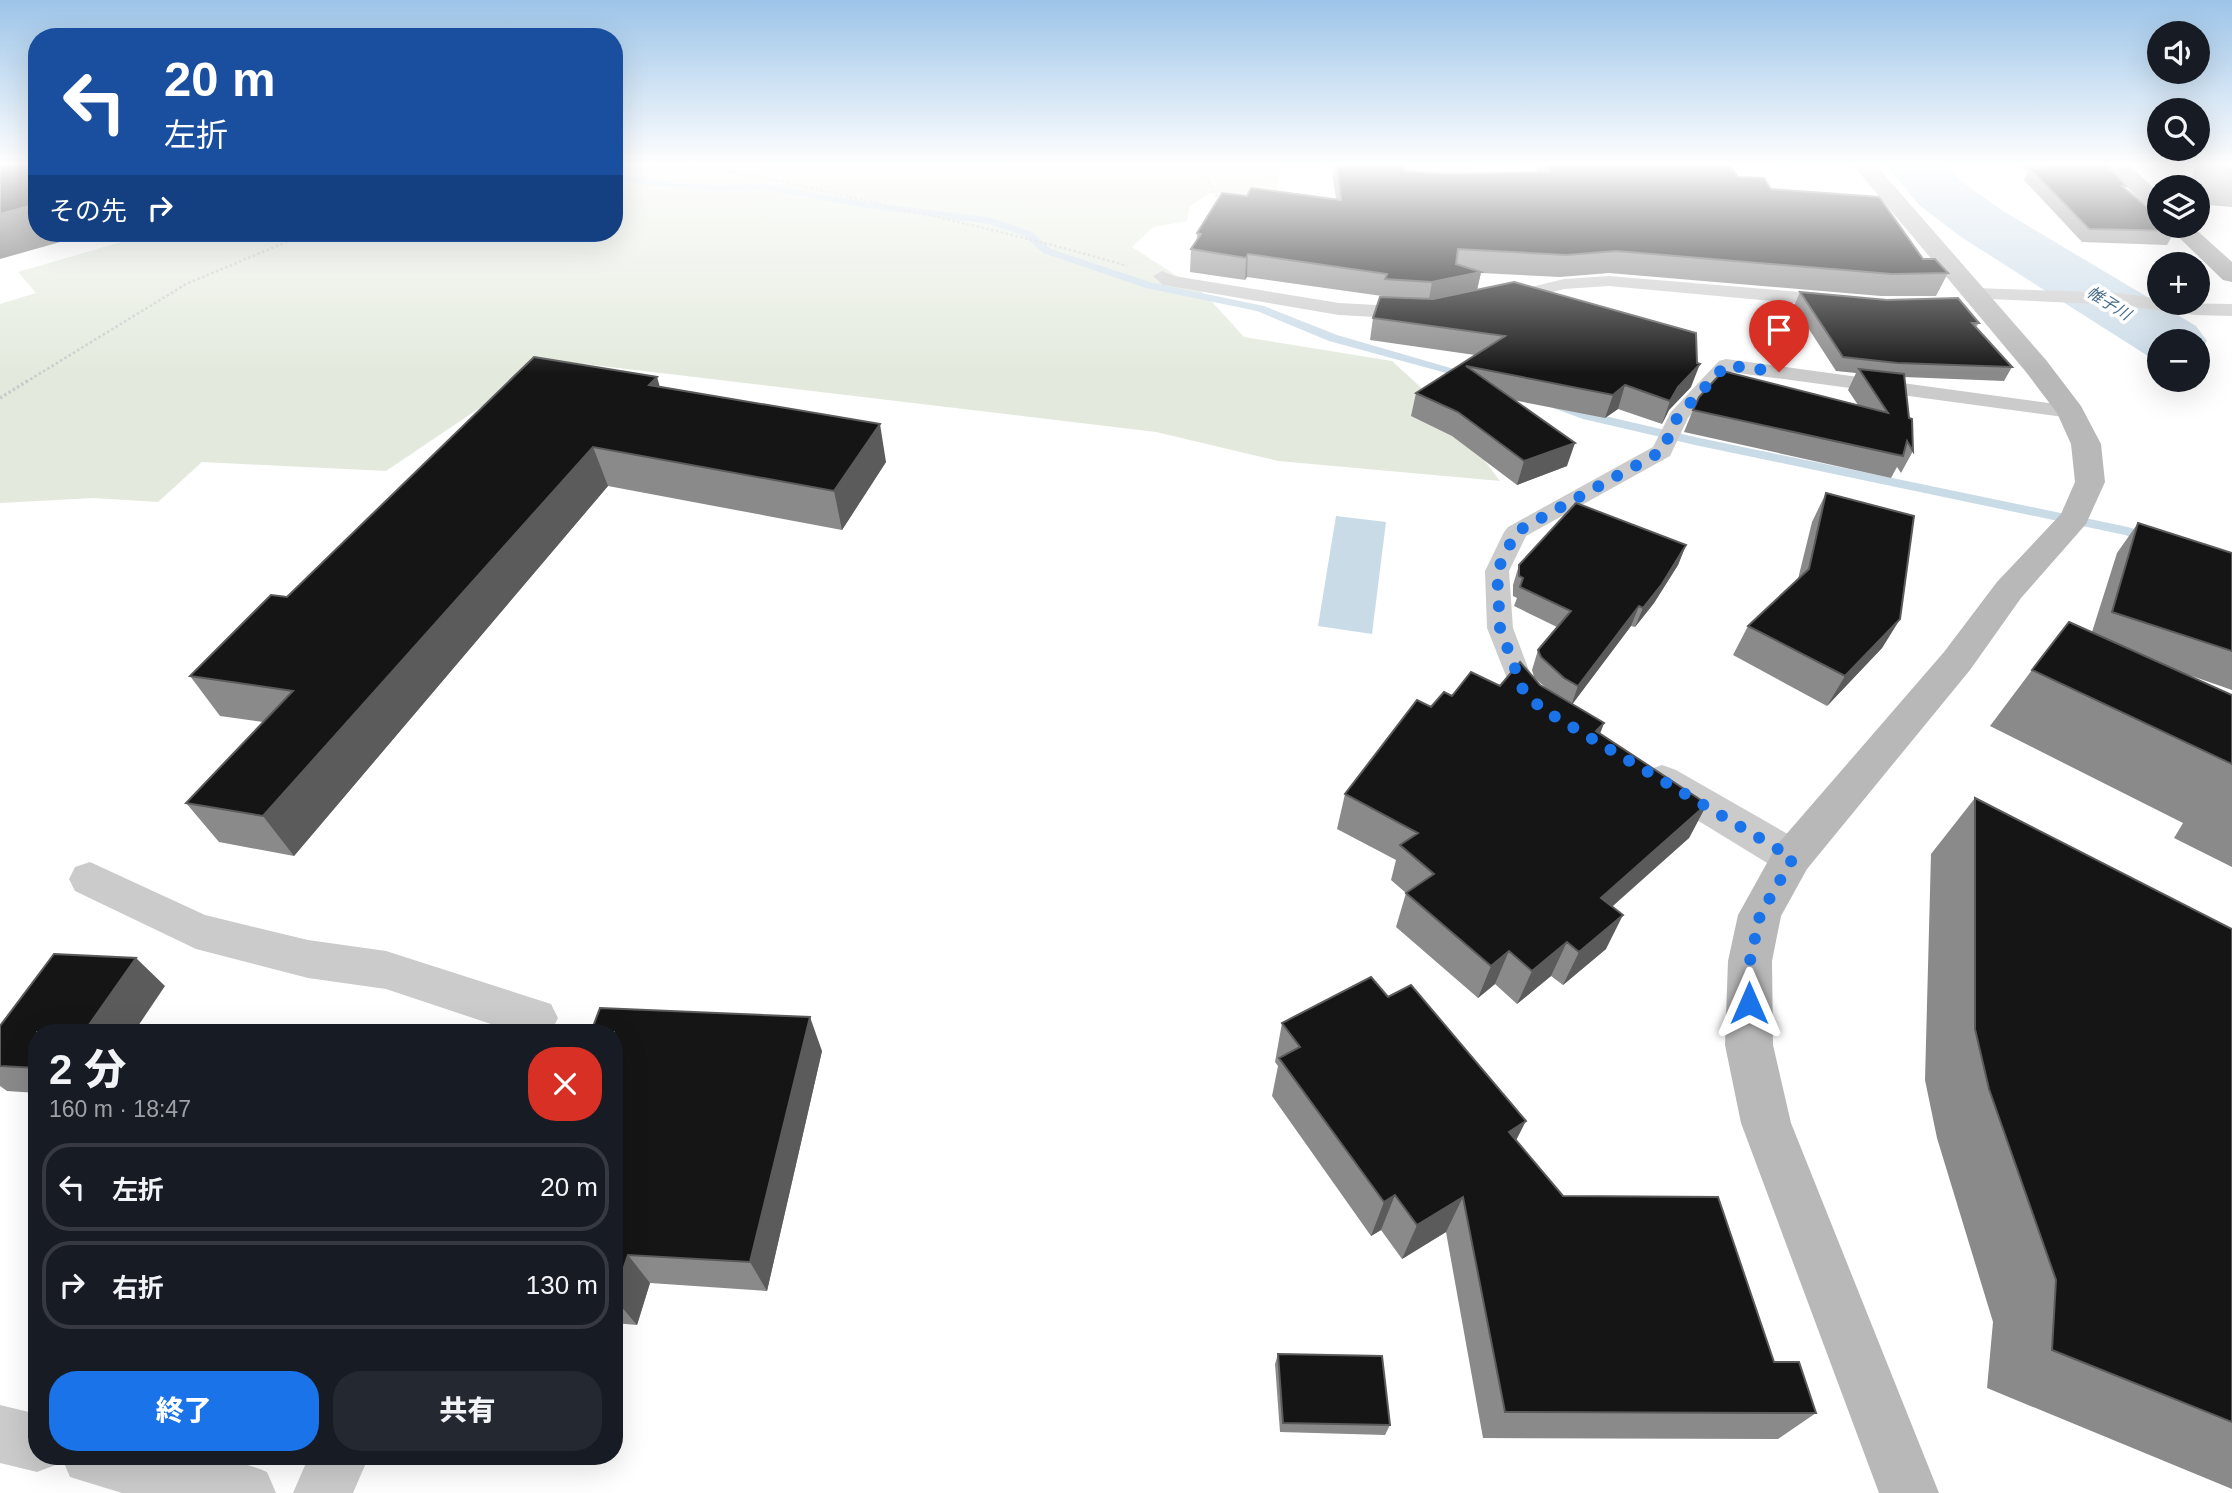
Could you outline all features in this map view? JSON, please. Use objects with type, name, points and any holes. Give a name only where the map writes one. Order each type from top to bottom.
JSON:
[{"type":"highway","points":[[2192,238],[2232,275]]},
{"type":"street","points":[[1909,1493],[1766,1123],[1749,1045],[1750,961],[1760,915],[1793,858],[1957,661],[2009,590],[2075,517],[2090,482],[2086,444],[2071,412],[1972,300],[1919,234]]},
{"type":"street","points":[[1523,690],[1542,709],[1554,716]]},
{"type":"street","points":[[1637,765],[1793,858]]},
{"type":"street","points":[[90,879],[197,931],[308,959],[386,970],[535,1018],[532,1024]]},
{"type":"street","points":[[0,1434],[28,1441]]},
{"type":"street","points":[[129,1465],[246,1493]]},
{"type":"street","points":[[323,1493],[335,1465]]},
{"type":"lane","points":[[1162,276],[1169,281],[1339,309],[1427,313]]},
{"type":"lane","points":[[1486,303],[1564,284],[1609,281],[1853,303]]},
{"type":"lane","points":[[1972,300],[2119,299],[2195,309],[2232,310]]},
{"type":"lane","points":[[1523,690],[1500,628],[1497,571],[1516,532],[1662,451],[1678,416],[1726,365],[2071,412]]},
{"type":"path","points":[[1010,234],[1162,276]]},
{"type":"path","points":[[0,398],[186,284],[287,242]]},
{"type":"shaded area","points":[[623,234],[1146,234],[1132,247],[1205,294],[1244,337],[1392,361],[1449,413],[1500,481],[1278,461],[1156,432],[551,360],[386,471],[202,462],[158,502],[94,498],[0,503],[0,304],[36,293],[18,272],[121,242],[623,242]]},
{"type":"water","points":[[1336,516],[1386,522],[1372,634],[1318,626]]},
{"type":"building","points":[[1201,234],[1905,234],[1923,259],[1935,259],[1948,273],[1892,274],[1616,251],[1567,255],[1458,249],[1456,264],[1481,272],[1432,282],[1385,279],[1387,274],[1248,254],[1246,258],[1191,249]]},
{"type":"building","points":[[1514,282],[1696,333],[1697,363],[1700,364],[1678,387],[1670,401],[1625,385],[1613,395],[1466,366],[1575,443],[1524,461],[1458,412],[1416,393],[1505,336],[1373,318],[1380,297],[1433,299]]},
{"type":"building","points":[[1800,292],[1887,300],[1958,298],[1979,323],[1972,323],[2012,367],[1897,363],[1843,357]]},
{"type":"building","points":[[534,357],[657,377],[649,385],[880,424],[834,491],[593,447],[263,816],[186,803],[293,691],[190,676],[271,595],[287,597]]},
{"type":"building","points":[[1859,369],[1904,374],[1909,418],[1912,419],[1913,451],[1907,441],[1903,456],[1693,410],[1699,397],[1723,371],[1888,413]]},
{"type":"building","points":[[1826,493],[1914,516],[1900,619],[1845,676],[1748,626],[1809,569]]},
{"type":"building","points":[[1576,503],[1686,545],[1662,584],[1643,608],[1639,606],[1578,686],[1564,678],[1541,657],[1538,650],[1571,611],[1520,587],[1523,578],[1519,576],[1519,565]]},
{"type":"building","points":[[2138,523],[2232,553],[2232,651],[2112,612]]},
{"type":"building","points":[[2069,622],[2232,695],[2232,764],[2032,670]]},
{"type":"building","points":[[1520,662],[1540,685],[1604,723],[1596,731],[1707,804],[1601,898],[1623,915],[1579,952],[1567,942],[1532,971],[1509,951],[1491,966],[1406,893],[1434,874],[1400,845],[1418,833],[1345,794],[1417,700],[1431,707],[1444,692],[1452,696],[1471,672],[1500,686]]},
{"type":"building","points":[[1975,798],[2232,929],[2232,1422],[2052,1350],[2056,1280],[1989,1089],[1975,1029]]},
{"type":"building","points":[[54,954],[136,958],[90,1024],[28,1024],[28,1068],[0,1066],[0,1026]]},
{"type":"building","points":[[1371,977],[1388,997],[1411,985],[1526,1121],[1509,1132],[1563,1196],[1718,1197],[1774,1362],[1799,1362],[1816,1413],[1505,1412],[1463,1197],[1417,1225],[1395,1195],[1384,1202],[1279,1058],[1300,1047],[1282,1023]]},
{"type":"building","points":[[600,1008],[810,1017],[750,1262],[628,1255],[623,1270],[623,1024],[594,1024]]},
{"type":"building","points":[[1278,1354],[1382,1356],[1390,1425],[1283,1423]]},
{"type":"waterway","points":[[1027,234],[1047,251],[1150,286],[1260,308],[1333,338],[1472,376]]},
{"type":"waterway","name":"帷子川","points":[[1998,234],[2153,329]]},
{"type":"waterway","points":[[1558,405],[1588,416],[1695,441],[2128,531],[2155,540]]},
{"type":"route","points":[[1749,1003],[1750,961],[1760,915],[1793,858],[1542,709],[1523,690],[1500,628],[1497,571],[1516,532],[1662,451],[1678,416],[1726,365],[1779,372]]}]
